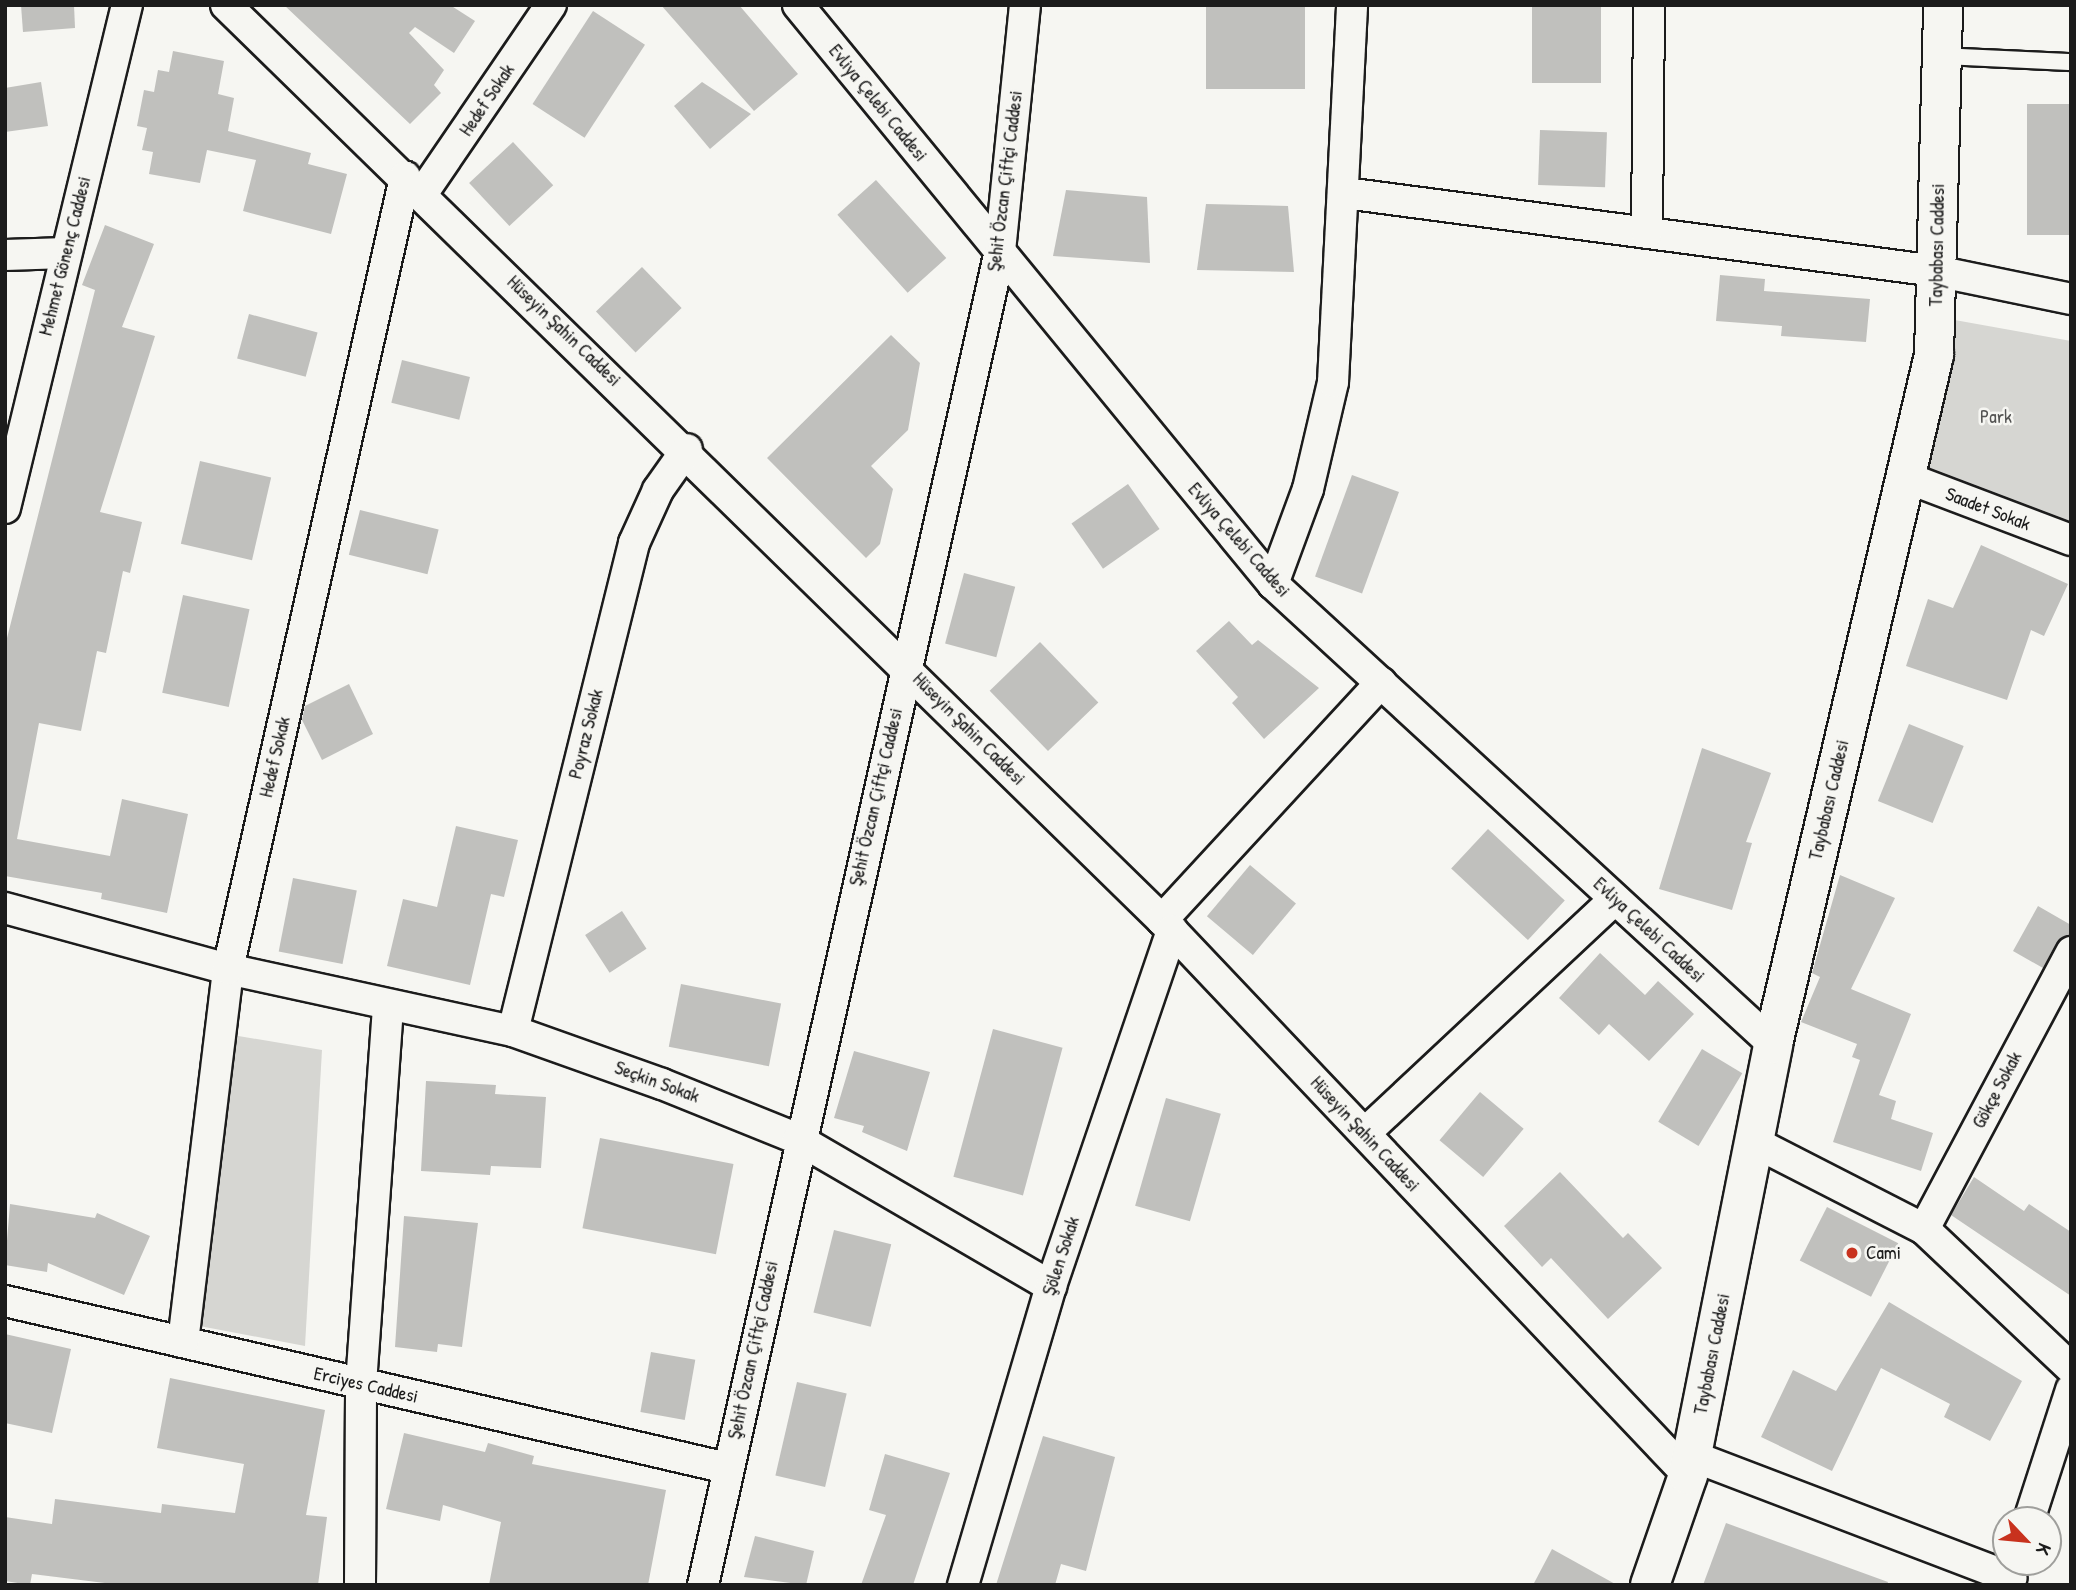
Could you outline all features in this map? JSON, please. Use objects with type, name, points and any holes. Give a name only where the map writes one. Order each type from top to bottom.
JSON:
[{"type":"street","name":"Mehmet Gönenç Caddesi","points":[[5,508],[127,5]]},
{"type":"street","name":"Hüseyin Şahin Caddesi","points":[[226,5],[687,449],[1167,925],[1365,1133],[1690,1465]]},
{"type":"street","name":"Hedef Sokak","points":[[183,1342],[228,970],[413,186],[551,5]]},
{"type":"street","name":"Evliya Çelebi Caddesi","points":[[798,5],[1273,584],[1773,1044]]},
{"type":"street","name":"Şehit Özcan Çiftçi Caddesi","points":[[703,1585],[797,1139],[1000,251],[1025,5]]},
{"type":"street","points":[[1273,584],[1308,489],[1333,382],[1345,193],[1352,5]]},
{"type":"street","points":[[1647,233],[1650,5]]},
{"type":"street","name":"Taybabası Caddesi","points":[[1650,1585],[1690,1465],[1773,1044],[1934,355],[1943,5]]},
{"type":"street","points":[[1345,193],[1936,271],[2071,299]]},
{"type":"street","points":[[5,255],[66,253]]},
{"type":"street","name":"Poyraz Sokak","points":[[513,1031],[634,542],[687,449]]},
{"type":"street","name":"Saadet Sokak","points":[[1905,477],[2071,540]]},
{"type":"street","points":[[1167,925],[1381,683]]},
{"type":"street","points":[[1365,1133],[1615,898]]},
{"type":"street","name":"Seçkin Sokak","points":[[5,908],[228,970],[513,1031],[797,1139],[1051,1286]]},
{"type":"street","name":"Şölen Sokak","points":[[963,1585],[1051,1286],[1167,925]]},
{"type":"street","name":"Gökçe Sokak","points":[[1924,1229],[2071,952]]},
{"type":"street","points":[[360,1585],[361,1384],[388,1006]]},
{"type":"street","points":[[1754,1142],[1924,1229],[2071,1368]]},
{"type":"street","name":"Erciyes Caddesi","points":[[5,1301],[727,1468]]},
{"type":"street","points":[[2034,1506],[2071,1390]]},
{"type":"street","points":[[1690,1465],[1992,1568]]},
{"type":"lane","points":[[1942,57],[2071,62]]},
{"type":"green space","name":"Park","points":[[1938,317],[2071,341],[2071,529],[1913,465]]},
{"type":"green space","points":[[209,1031],[322,1050],[305,1346],[168,1320]]},
{"type":"building","points":[[21,5],[74,5],[75,28],[23,32]]},
{"type":"building","points":[[284,5],[450,5],[475,21],[454,53],[415,27],[409,33],[444,70],[434,85],[441,93],[410,124]]},
{"type":"building","points":[[661,5],[739,5],[798,74],[754,111]]},
{"type":"building","points":[[1206,5],[1305,5],[1305,89],[1206,89]]},
{"type":"building","points":[[1532,5],[1601,5],[1601,83],[1532,83]]},
{"type":"building","points":[[593,11],[645,45],[585,138],[533,104]]},
{"type":"building","points":[[173,51],[224,61],[218,94],[234,98],[228,131],[311,153],[308,164],[347,174],[331,234],[243,211],[256,160],[207,150],[200,183],[149,174],[153,152],[142,150],[147,128],[137,126],[144,90],[154,92],[158,70],[169,72]]},
{"type":"building","points":[[41,82],[48,126],[5,132],[5,88]]},
{"type":"building","points":[[702,82],[751,114],[710,149],[674,106]]},
{"type":"building","points":[[2027,104],[2071,104],[2071,235],[2027,235]]},
{"type":"building","points":[[1540,130],[1607,132],[1605,187],[1538,185]]},
{"type":"building","points":[[513,142],[553,185],[509,226],[469,183]]},
{"type":"building","points":[[876,180],[946,258],[908,293],[837,215]]},
{"type":"building","points":[[1066,190],[1147,197],[1150,263],[1053,256]]},
{"type":"building","points":[[1206,204],[1288,206],[1294,272],[1197,270]]},
{"type":"building","points":[[105,225],[154,244],[122,327],[155,336],[100,512],[142,522],[130,573],[123,571],[106,653],[97,651],[81,731],[39,723],[17,839],[110,856],[122,799],[188,814],[167,913],[101,899],[102,893],[5,876],[5,646],[95,290],[82,285]]},
{"type":"building","points":[[642,267],[682,308],[636,352],[596,311]]},
{"type":"building","points":[[1720,275],[1765,279],[1764,291],[1870,299],[1866,342],[1781,336],[1782,326],[1716,321]]},
{"type":"building","points":[[249,314],[318,332],[306,377],[237,358]]},
{"type":"building","points":[[891,335],[920,363],[908,430],[871,466],[893,489],[880,544],[866,558],[767,458]]},
{"type":"building","points":[[402,360],[470,377],[459,420],[391,403]]},
{"type":"building","points":[[200,461],[271,477],[252,560],[181,544]]},
{"type":"building","points":[[1352,475],[1399,492],[1362,594],[1315,576]]},
{"type":"building","points":[[1128,484],[1160,529],[1103,569],[1071,524]]},
{"type":"building","points":[[360,510],[439,530],[427,574],[349,555]]},
{"type":"building","points":[[1981,545],[2068,584],[2044,636],[2031,630],[2007,700],[1906,666],[1928,599],[1953,608]]},
{"type":"building","points":[[964,573],[1015,587],[996,657],[945,644]]},
{"type":"building","points":[[183,595],[250,609],[229,707],[162,693]]},
{"type":"building","points":[[1229,621],[1252,645],[1258,640],[1319,688],[1264,739],[1232,703],[1238,697],[1196,651]]},
{"type":"building","points":[[1040,642],[1098,702],[1048,751],[990,691]]},
{"type":"building","points":[[349,684],[373,734],[322,760],[302,720],[305,706]]},
{"type":"building","points":[[1909,724],[1964,746],[1933,823],[1878,801]]},
{"type":"building","points":[[1702,748],[1771,773],[1746,842],[1752,843],[1732,910],[1659,889]]},
{"type":"building","points":[[456,826],[518,840],[504,897],[491,894],[470,985],[387,966],[403,899],[437,907]]},
{"type":"building","points":[[1488,829],[1565,901],[1528,940],[1451,868]]},
{"type":"building","points":[[1250,865],[1296,904],[1253,955],[1207,916]]},
{"type":"building","points":[[1840,875],[1895,898],[1851,989],[1911,1014],[1879,1095],[1896,1101],[1891,1119],[1933,1133],[1921,1171],[1833,1142],[1860,1060],[1852,1057],[1857,1044],[1801,1022],[1820,977],[1812,973]]},
{"type":"building","points":[[293,878],[357,890],[342,964],[279,952]]},
{"type":"building","points":[[2038,906],[2071,925],[2070,935],[2056,943],[2043,968],[2013,951]]},
{"type":"building","points":[[622,911],[647,949],[610,973],[585,935]]},
{"type":"building","points":[[1600,953],[1645,995],[1658,981],[1694,1014],[1649,1061],[1609,1024],[1599,1035],[1559,998]]},
{"type":"building","points":[[681,984],[781,1003],[769,1066],[669,1047]]},
{"type":"building","points":[[993,1029],[1063,1048],[1023,1195],[953,1177]]},
{"type":"building","points":[[1702,1049],[1742,1073],[1699,1146],[1658,1122]]},
{"type":"building","points":[[854,1051],[930,1072],[907,1151],[862,1132],[864,1126],[834,1118]]},
{"type":"building","points":[[426,1081],[496,1085],[495,1094],[546,1097],[541,1168],[491,1166],[490,1175],[421,1171]]},
{"type":"building","points":[[1480,1092],[1524,1129],[1483,1177],[1440,1140]]},
{"type":"building","points":[[1166,1098],[1221,1114],[1190,1221],[1135,1206]]},
{"type":"building","points":[[600,1138],[734,1164],[716,1254],[582,1228]]},
{"type":"building","points":[[1560,1172],[1623,1238],[1628,1233],[1662,1268],[1608,1319],[1551,1258],[1542,1267],[1504,1226]]},
{"type":"building","points":[[1974,1177],[2024,1211],[2029,1204],[2071,1232],[2071,1296],[1951,1215]]},
{"type":"building","points":[[10,1204],[95,1218],[97,1213],[150,1236],[124,1295],[48,1263],[47,1272],[5,1265]]},
{"type":"building","name":"Cami","points":[[1827,1207],[1898,1243],[1871,1297],[1800,1260]]},
{"type":"building","points":[[404,1216],[478,1223],[462,1347],[438,1344],[437,1352],[395,1347]]},
{"type":"building","points":[[834,1230],[891,1244],[871,1327],[813,1312]]},
{"type":"building","points":[[1889,1302],[2022,1381],[1990,1441],[1944,1417],[1950,1404],[1881,1368],[1832,1471],[1761,1437],[1793,1370],[1836,1391]]},
{"type":"building","points":[[5,1334],[71,1349],[52,1433],[5,1423]]},
{"type":"building","points":[[651,1352],[695,1360],[685,1420],[640,1412]]},
{"type":"building","points":[[170,1378],[325,1410],[306,1515],[327,1517],[318,1585],[121,1585],[32,1574],[30,1585],[5,1581],[5,1517],[52,1524],[55,1499],[161,1513],[162,1504],[235,1513],[244,1464],[157,1448]]},
{"type":"building","points":[[797,1382],[847,1393],[825,1487],[775,1476]]},
{"type":"building","points":[[404,1433],[485,1452],[488,1443],[534,1456],[532,1464],[666,1490],[648,1585],[489,1585],[501,1522],[443,1505],[440,1521],[386,1509]]},
{"type":"building","points":[[1043,1436],[1115,1457],[1086,1571],[1061,1564],[1055,1585],[996,1585]]},
{"type":"building","points":[[885,1454],[950,1473],[913,1585],[861,1585],[886,1515],[869,1510]]},
{"type":"building","points":[[1726,1523],[1888,1582],[1887,1585],[1703,1585]]},
{"type":"building","points":[[755,1536],[814,1551],[806,1585],[744,1577]]},
{"type":"building","points":[[1552,1549],[1617,1585],[1533,1585]]},
{"type":"place","name":"Cami","points":[[1852,1253]]}]
